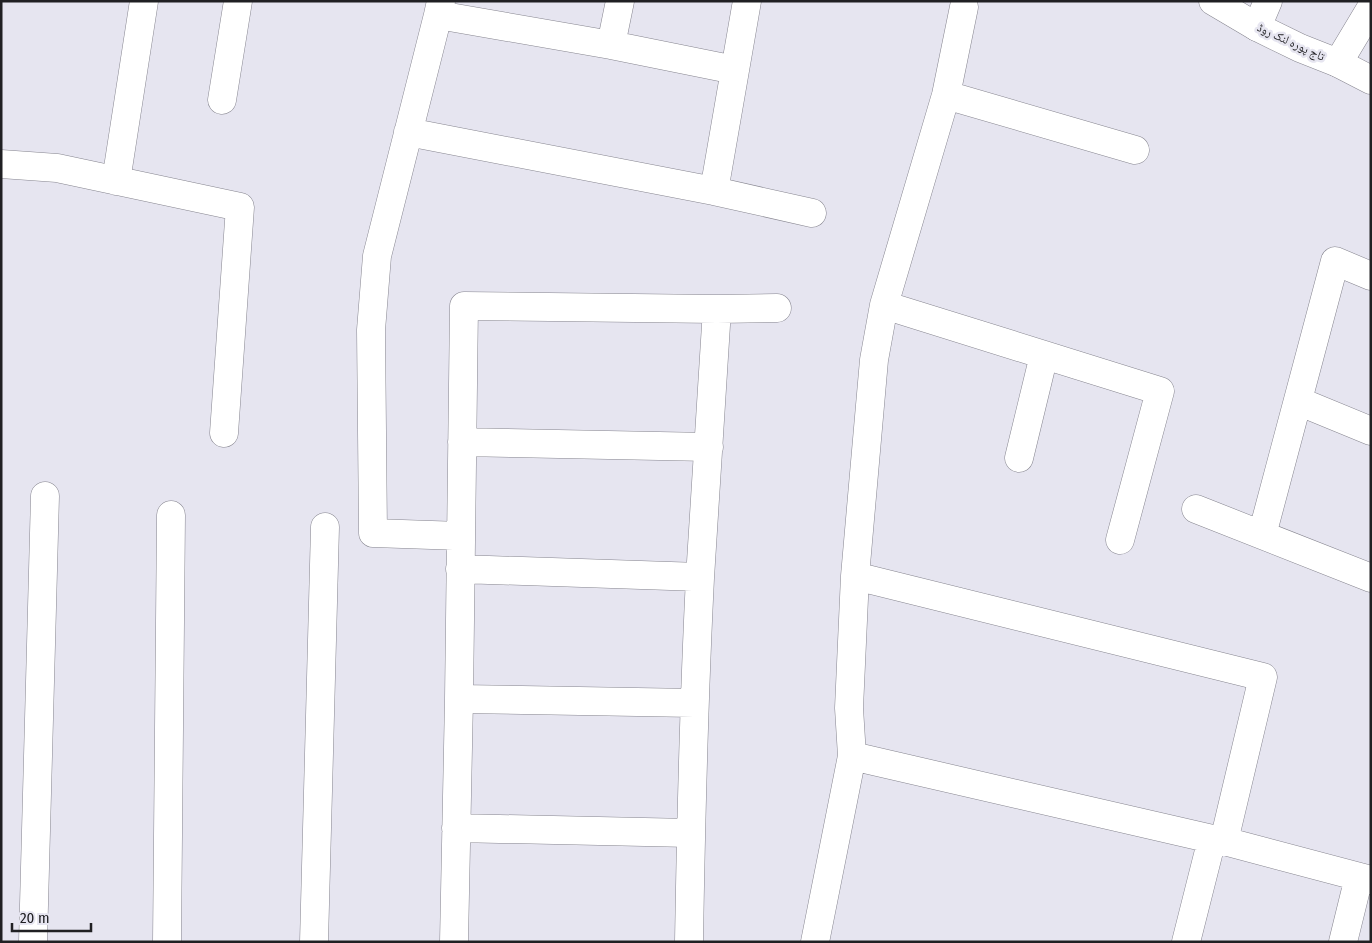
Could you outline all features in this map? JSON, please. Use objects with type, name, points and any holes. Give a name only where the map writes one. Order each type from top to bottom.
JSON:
[{"type":"street","points":[[116,181],[144,1]]},
{"type":"street","points":[[222,100],[238,1]]},
{"type":"street","points":[[611,45],[620,1]]},
{"type":"street","points":[[714,191],[747,1]]},
{"type":"street","name":"تاج پورہ لنک روڈ","points":[[1212,1],[1257,27],[1300,48],[1338,63],[1371,80]]},
{"type":"street","points":[[1257,27],[1268,1]]},
{"type":"street","points":[[820,940],[852,756],[849,708],[855,576],[874,360],[884,305],[946,95],[964,7]]},
{"type":"street","points":[[461,536],[373,533],[372,330],[377,256],[440,8],[735,70]]},
{"type":"street","points":[[1338,63],[1371,8]]},
{"type":"street","points":[[946,95],[1135,150]]},
{"type":"street","points":[[408,132],[714,191],[812,213]]},
{"type":"street","points":[[1,164],[57,168],[240,208],[224,433]]},
{"type":"street","points":[[1262,535],[1335,261],[1371,276]]},
{"type":"street","points":[[884,305],[1160,391],[1120,540]]},
{"type":"street","points":[[454,942],[464,306],[777,308]]},
{"type":"street","points":[[689,942],[694,704],[717,309]]},
{"type":"street","points":[[1019,458],[1044,355]]},
{"type":"street","points":[[1298,401],[1371,431]]},
{"type":"street","points":[[462,442],[709,447]]},
{"type":"street","points":[[33,942],[45,496]]},
{"type":"street","points":[[1196,509],[1371,578]]},
{"type":"street","points":[[167,942],[171,515]]},
{"type":"street","points":[[314,942],[325,527]]},
{"type":"street","points":[[460,569],[700,577]]},
{"type":"street","points":[[855,576],[1262,677],[1218,840],[1186,942]]},
{"type":"street","points":[[459,699],[694,704]]},
{"type":"street","points":[[852,756],[1218,840],[1365,879],[1343,942]]},
{"type":"street","points":[[456,828],[690,833]]}]
